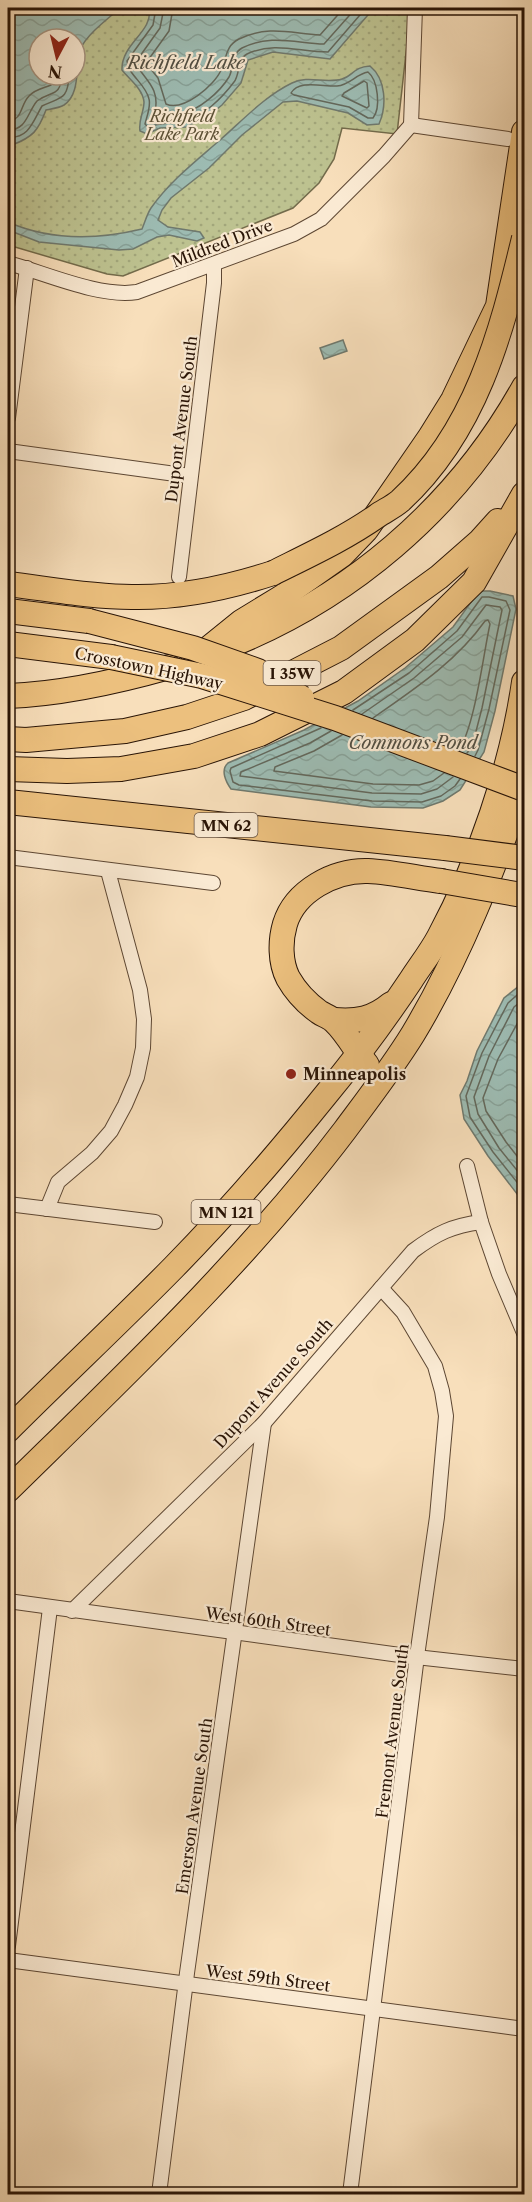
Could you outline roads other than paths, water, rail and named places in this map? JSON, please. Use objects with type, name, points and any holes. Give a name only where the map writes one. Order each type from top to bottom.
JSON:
[{"type":"highway","points":[[194,660],[241,622],[282,597],[342,555],[366,530],[453,400],[498,306],[516,135]]},
{"type":"highway","points":[[8,584],[95,595],[133,597],[167,596],[211,590],[273,573],[350,534],[399,501],[441,455],[477,394],[505,318],[525,238]]},
{"type":"highway","points":[[8,696],[36,695],[114,682],[194,660],[241,642],[286,620],[367,569],[408,536],[466,476],[525,387]]},
{"type":"highway","points":[[8,769],[68,771],[121,769],[194,756],[260,734],[344,692],[415,640],[474,582],[525,493]]},
{"type":"highway","name":"I 35W","points":[[8,739],[26,740],[125,731],[187,717],[244,698],[341,648],[439,577],[480,541],[525,493]]},
{"type":"highway","points":[[8,611],[89,621],[193,648],[258,671],[335,718]]},
{"type":"highway","name":"Crosstown Highway","points":[[8,644],[111,657],[202,676],[335,718],[525,789]]},
{"type":"highway","name":"MN 121","points":[[8,1430],[212,1227],[306,1120],[359,1055],[400,996],[438,939],[467,880],[490,817],[520,710],[525,682]]},
{"type":"highway","name":"MN 121","points":[[8,1490],[170,1331],[241,1256],[300,1188],[368,1099],[412,1034],[438,988],[503,841],[525,782]]},
{"type":"highway","name":"MN 62","points":[[8,802],[525,858]]},
{"type":"highway","points":[[8,815],[158,819]]},
{"type":"highway","points":[[400,996],[381,1012],[352,1022],[334,1020],[319,1012],[299,996],[287,975],[282,942],[287,918],[310,889],[324,881],[352,872],[368,871],[523,895]]},
{"type":"highway","points":[[334,1020],[370,1070],[372,1086],[368,1099]]},
{"type":"street","points":[[415,8],[411,125],[516,135]]},
{"type":"street","name":"Mildred Drive","points":[[8,263],[121,295],[137,292],[294,234],[321,219],[384,156],[411,125]]},
{"type":"street","name":"Dupont Avenue South","points":[[179,577],[211,306],[213,265]]},
{"type":"street","points":[[8,418],[27,268]]},
{"type":"street","points":[[8,451],[190,476]]},
{"type":"street","points":[[8,857],[213,883]]},
{"type":"street","points":[[46,1209],[57,1182],[92,1153],[111,1131],[137,1077],[143,1048],[144,1019],[140,990],[108,871]]},
{"type":"street","points":[[467,1166],[481,1222],[499,1274],[525,1333]]},
{"type":"street","points":[[8,1204],[155,1222]]},
{"type":"street","name":"Dupont Avenue South","points":[[72,1611],[264,1423],[413,1251],[433,1236],[456,1226],[481,1222]]},
{"type":"street","name":"Fremont Avenue South","points":[[350,2194],[436,1517],[446,1416],[435,1366],[403,1312],[381,1288]]},
{"type":"street","name":"Emerson Avenue South","points":[[159,2194],[264,1423]]},
{"type":"street","name":"West 60th Street","points":[[8,1601],[235,1633],[525,1669]]},
{"type":"street","points":[[8,1946],[50,1608]]},
{"type":"street","name":"West 59th Street","points":[[8,1960],[525,2029]]},
{"type":"water","name":"Richfield Lake","points":[[8,8],[120,8],[87,39],[87,27],[27,27],[27,87],[75,87],[73,94],[64,105],[46,110],[30,136],[12,145],[8,142]]},
{"type":"water","name":"Richfield Lake","points":[[149,8],[374,8],[330,59],[273,52],[248,60],[241,83],[222,105],[208,116],[186,127],[160,128],[147,134],[140,131],[143,97],[122,70],[126,52],[147,24]]},
{"type":"water","name":"Richfield Lake","points":[[370,66],[379,78],[384,93],[382,117],[379,124],[367,125],[348,113],[297,101],[283,102],[242,135],[209,168],[171,198],[158,220],[168,227],[200,232],[204,238],[197,241],[169,235],[157,237],[133,249],[119,250],[39,242],[8,230],[8,222],[41,233],[74,237],[125,233],[142,229],[151,208],[175,180],[254,109],[282,88],[298,81],[342,79],[360,68]]},
{"type":"water","points":[[343,340],[347,351],[324,359],[320,348]]},
{"type":"water","name":"Commons Pond","points":[[479,591],[513,596],[516,609],[484,752],[460,790],[443,801],[423,808],[371,807],[231,789],[224,772],[228,763],[304,730],[358,701],[405,668],[453,627]]},
{"type":"water","points":[[524,982],[524,1203],[488,1156],[464,1119],[460,1095],[477,1051],[504,998]]},
{"type":"place","name":"Minneapolis","points":[[291,1074]]},
{"type":"park label","name":"Richfield Lake Park","points":[[182,125]]}]
